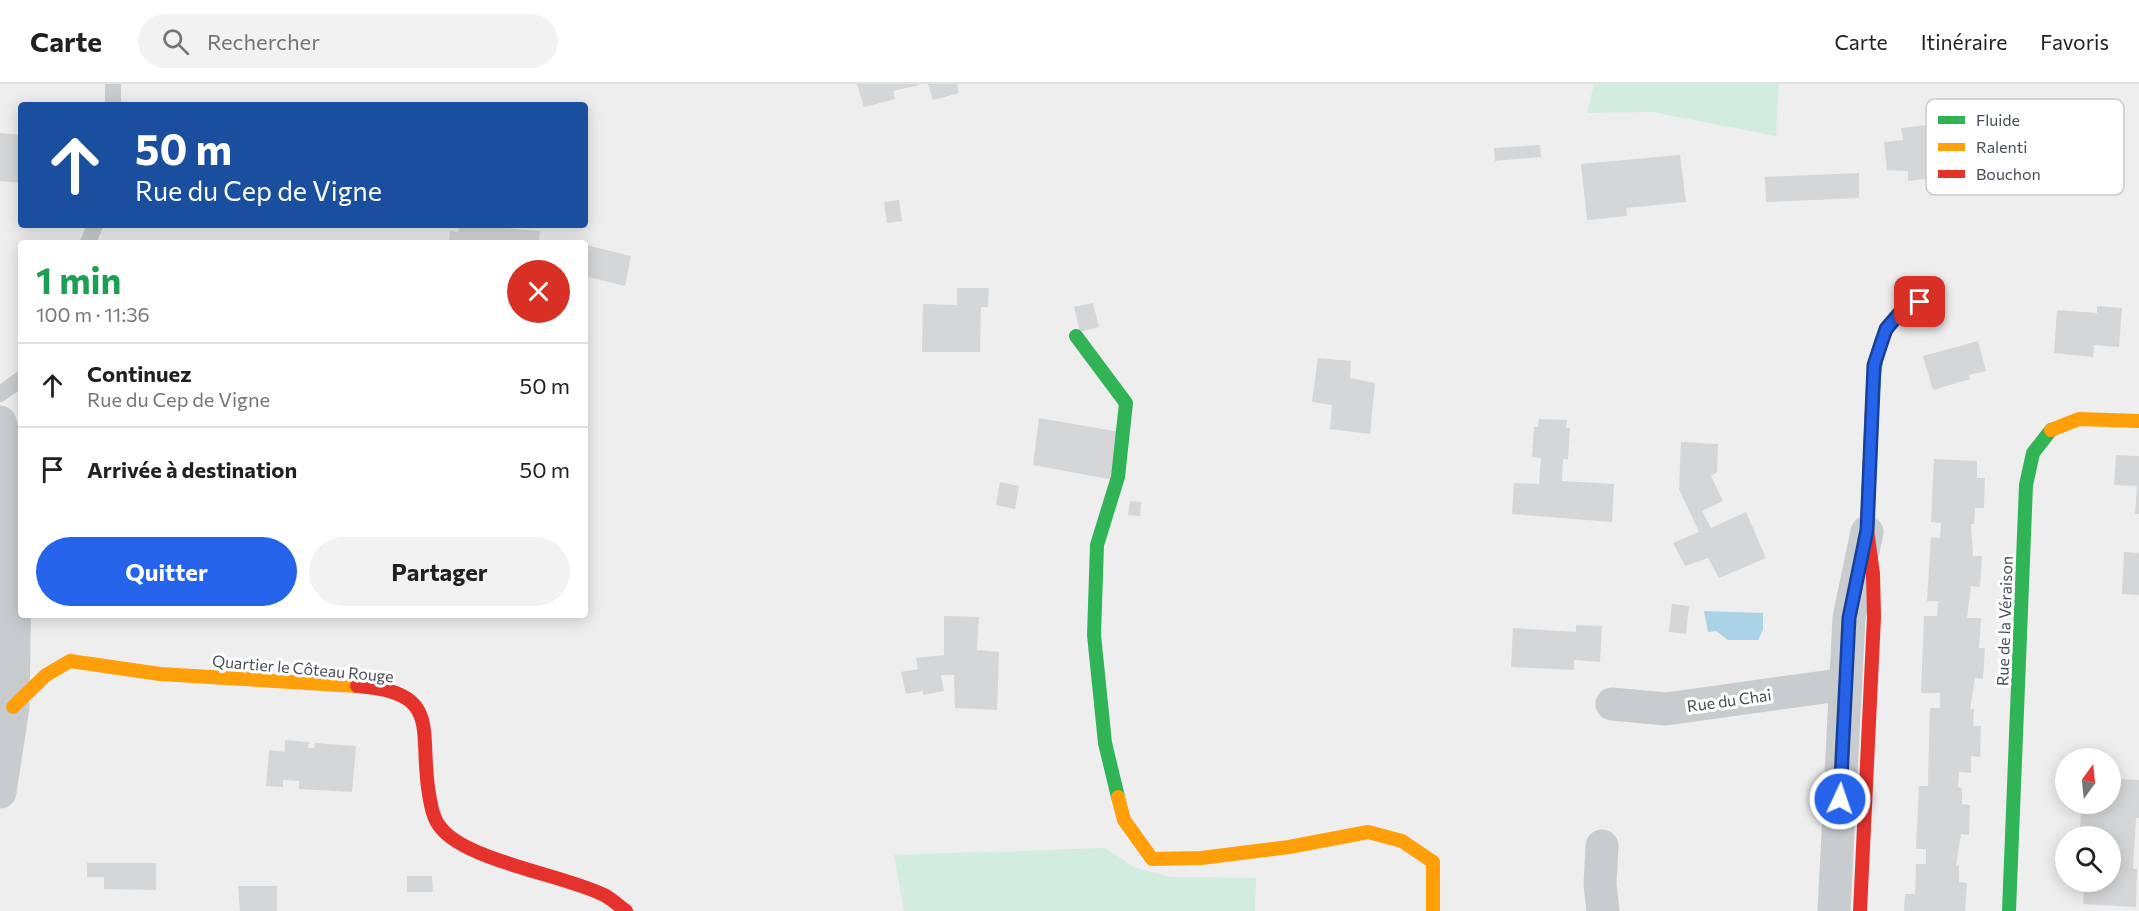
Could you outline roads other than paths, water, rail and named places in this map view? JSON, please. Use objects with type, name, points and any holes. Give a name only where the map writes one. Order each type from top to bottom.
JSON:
[{"type":"street","points":[[1834,911],[1849,618],[1867,530],[1874,365],[1886,329],[1904,308],[1920,302]]},
{"type":"street","points":[[1076,336],[1126,403],[1118,477],[1097,545],[1094,635],[1105,743],[1124,819],[1152,859],[1201,858],[1289,847],[1368,832],[1402,841],[1433,862],[1433,911]]},
{"type":"street","name":"Rue de la Véraison","points":[[2009,911],[2026,485],[2032,454],[2052,428],[2085,416],[2139,421]]},
{"type":"street","points":[[0,422],[8,446],[16,511],[12,707],[0,792]]},
{"type":"street","points":[[1860,911],[1874,618],[1873,574],[1867,530]]},
{"type":"street","name":"Quartier le Côteau Rouge","points":[[12,707],[56,666],[70,661],[160,674],[387,688],[403,694],[421,711],[432,809],[439,826],[457,842],[604,895],[626,911]]},
{"type":"street","name":"Rue du Chai","points":[[1612,704],[1666,709],[1846,684]]},
{"type":"street","points":[[1602,846],[1600,884],[1603,911]]},
{"type":"lane","points":[[112,84],[113,102]]},
{"type":"lane","points":[[0,394],[18,381]]},
{"type":"water","points":[[1704,611],[1763,613],[1763,630],[1758,640],[1728,640],[1716,631],[1708,632]]}]
